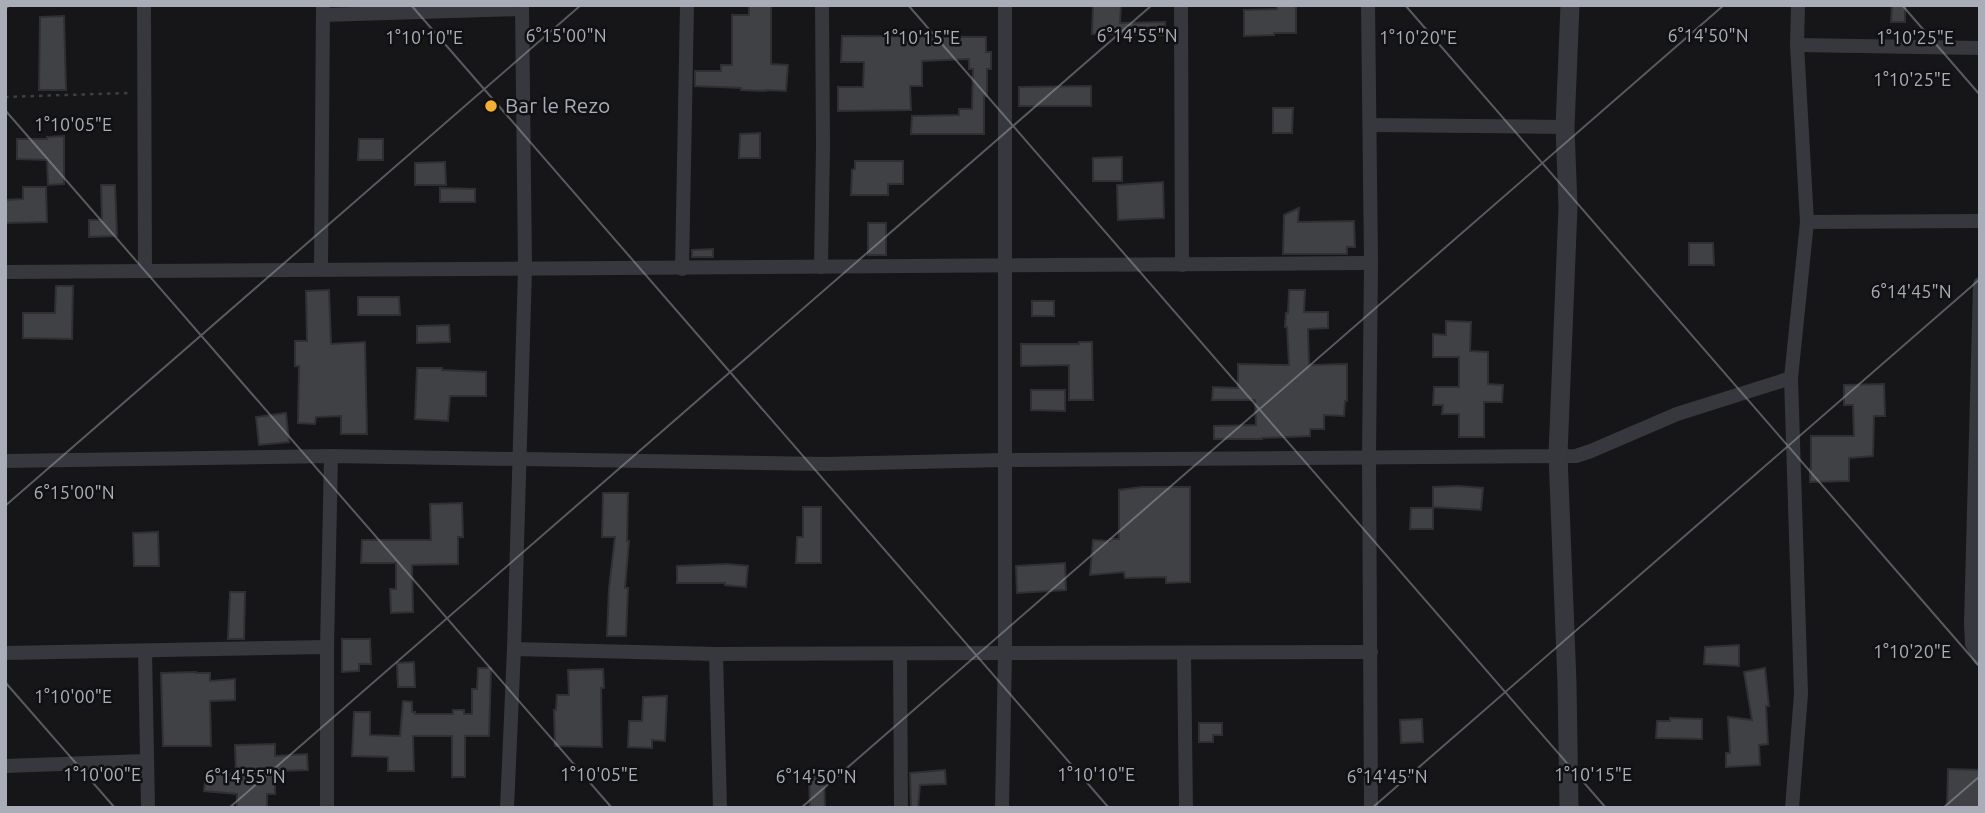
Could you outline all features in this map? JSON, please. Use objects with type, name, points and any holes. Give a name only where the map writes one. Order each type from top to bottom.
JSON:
[{"type":"street","points":[[144,5],[145,271]]},
{"type":"street","points":[[682,268],[687,5]]},
{"type":"street","points":[[821,267],[822,5]]},
{"type":"street","points":[[1002,808],[1005,653],[1005,5]]},
{"type":"street","points":[[1181,5],[1182,265]]},
{"type":"street","points":[[1368,5],[1371,808]]},
{"type":"street","points":[[1569,808],[1558,456],[1568,207],[1566,127],[1570,5]]},
{"type":"street","points":[[1792,808],[1801,694],[1791,378],[1807,222],[1797,45],[1798,5]]},
{"type":"street","points":[[321,269],[323,10],[522,7],[525,268],[507,808]]},
{"type":"street","points":[[1797,45],[1980,48]]},
{"type":"street","points":[[1370,125],[1566,127]]},
{"type":"street","points":[[1807,222],[1980,221]]},
{"type":"street","points":[[5,272],[1371,263]]},
{"type":"street","points":[[1980,284],[1971,624],[1972,644],[1980,659]]},
{"type":"street","points":[[5,461],[331,456],[824,464],[1576,456],[1677,414],[1791,378]]},
{"type":"street","points":[[327,808],[331,456]]},
{"type":"street","points":[[5,653],[327,647]]},
{"type":"street","points":[[514,649],[716,654],[1371,652]]},
{"type":"street","points":[[145,651],[148,808]]},
{"type":"street","points":[[1184,653],[1186,808]]},
{"type":"street","points":[[716,654],[720,808]]},
{"type":"street","points":[[900,654],[901,808]]},
{"type":"street","points":[[5,766],[146,761]]},
{"type":"path","points":[[5,97],[144,92]]},
{"type":"building","points":[[749,5],[771,5],[771,64],[788,65],[786,91],[695,86],[695,71],[721,71],[721,65],[732,65],[732,15],[749,15]]},
{"type":"building","points":[[1093,5],[1121,5],[1120,23],[1165,22],[1165,35],[1092,34]]},
{"type":"building","points":[[1277,5],[1296,5],[1296,33],[1244,36],[1244,10],[1277,9]]},
{"type":"building","points":[[1892,5],[1905,5],[1905,22],[1891,22]]},
{"type":"building","points":[[64,16],[66,90],[39,90],[40,17]]},
{"type":"building","points":[[842,36],[986,37],[986,52],[991,52],[991,69],[987,69],[987,96],[984,96],[984,134],[911,134],[912,116],[959,115],[959,109],[972,109],[973,69],[969,69],[969,59],[922,61],[922,86],[910,86],[911,110],[838,111],[838,87],[863,87],[864,62],[841,62]]},
{"type":"building","points":[[1091,86],[1091,106],[1019,106],[1019,87]]},
{"type":"building","points":[[1273,108],[1293,108],[1292,133],[1273,133]]},
{"type":"building","points":[[760,133],[760,158],[739,158],[740,134]]},
{"type":"building","points":[[64,136],[64,184],[48,185],[47,160],[17,159],[17,139]]},
{"type":"building","points":[[359,139],[383,139],[383,160],[358,160]]},
{"type":"building","points":[[1122,157],[1122,181],[1093,181],[1093,158]]},
{"type":"building","points":[[855,161],[903,161],[903,184],[888,184],[888,195],[851,195]]},
{"type":"building","points":[[445,162],[446,185],[415,185],[415,163]]},
{"type":"building","points":[[1163,182],[1164,218],[1118,220],[1117,185]]},
{"type":"building","points":[[101,185],[115,185],[117,236],[89,237],[89,220],[102,220]]},
{"type":"building","points":[[23,187],[46,187],[47,222],[5,223],[5,200],[23,199]]},
{"type":"building","points":[[440,188],[475,189],[475,202],[440,202]]},
{"type":"building","points":[[1299,208],[1298,222],[1354,221],[1355,247],[1347,247],[1347,254],[1283,254],[1284,215]]},
{"type":"building","points":[[868,223],[886,223],[886,255],[868,255]]},
{"type":"building","points":[[1689,243],[1713,243],[1714,265],[1689,265]]},
{"type":"building","points":[[713,249],[713,257],[692,257],[692,250]]},
{"type":"building","points":[[56,286],[73,286],[72,339],[23,338],[23,313],[55,313]]},
{"type":"building","points":[[329,290],[331,344],[365,342],[367,434],[341,434],[341,416],[316,417],[315,424],[298,423],[299,366],[295,366],[295,341],[307,341],[306,291]]},
{"type":"building","points":[[1289,290],[1305,290],[1304,312],[1328,312],[1328,328],[1308,329],[1309,365],[1347,364],[1347,401],[1344,416],[1324,415],[1324,429],[1310,429],[1310,436],[1214,439],[1214,426],[1256,425],[1255,400],[1212,400],[1213,387],[1238,388],[1238,364],[1289,365],[1285,327]]},
{"type":"building","points":[[358,297],[399,297],[400,315],[358,315]]},
{"type":"building","points":[[1032,301],[1054,301],[1054,316],[1032,316]]},
{"type":"building","points":[[1446,321],[1471,322],[1470,351],[1488,352],[1488,384],[1503,385],[1502,402],[1484,402],[1484,437],[1459,437],[1459,414],[1442,414],[1443,405],[1433,405],[1434,387],[1459,387],[1459,357],[1433,357],[1433,334],[1446,335]]},
{"type":"building","points":[[449,325],[450,342],[417,343],[417,326]]},
{"type":"building","points":[[1092,342],[1093,400],[1069,400],[1069,365],[1021,366],[1021,344]]},
{"type":"building","points":[[417,368],[486,372],[486,396],[450,396],[448,421],[415,419]]},
{"type":"building","points":[[1884,384],[1885,416],[1874,416],[1873,456],[1849,458],[1849,481],[1810,482],[1811,436],[1854,436],[1853,405],[1844,405],[1844,385]]},
{"type":"building","points":[[1031,390],[1065,390],[1065,411],[1031,410]]},
{"type":"building","points":[[286,413],[289,442],[259,445],[256,417]]},
{"type":"building","points":[[1190,487],[1190,582],[1166,583],[1166,577],[1125,578],[1124,572],[1090,575],[1093,540],[1119,539],[1119,490]]},
{"type":"building","points":[[1433,487],[1483,488],[1481,510],[1433,507]]},
{"type":"building","points":[[603,493],[628,493],[626,636],[607,636],[615,537],[602,537]]},
{"type":"building","points":[[462,503],[463,537],[458,537],[458,564],[412,565],[413,612],[391,613],[390,589],[396,589],[396,563],[361,563],[362,540],[431,540],[430,504]]},
{"type":"building","points":[[803,507],[821,507],[821,563],[796,563],[797,537],[803,537]]},
{"type":"building","points":[[1411,508],[1433,508],[1433,529],[1410,529]]},
{"type":"building","points":[[158,532],[159,566],[134,566],[133,533]]},
{"type":"building","points":[[1065,563],[1066,590],[1017,593],[1016,566]]},
{"type":"building","points":[[677,566],[748,566],[746,587],[725,583],[677,583]]},
{"type":"building","points":[[230,592],[245,592],[244,639],[228,639]]},
{"type":"building","points":[[342,639],[370,639],[371,664],[359,664],[359,671],[342,672]]},
{"type":"building","points":[[1739,645],[1739,666],[1704,664],[1705,647]]},
{"type":"building","points":[[414,662],[415,687],[398,687],[397,663]]},
{"type":"building","points":[[478,668],[491,668],[489,736],[465,736],[465,777],[452,777],[452,736],[413,736],[414,771],[388,771],[388,757],[352,756],[354,712],[370,712],[370,735],[400,736],[403,701],[412,702],[412,712],[415,714],[453,714],[453,710],[464,710],[464,714],[472,714],[472,689],[477,689]]},
{"type":"building","points":[[1765,668],[1769,706],[1766,706],[1768,744],[1759,745],[1760,765],[1726,767],[1726,753],[1730,753],[1728,717],[1752,720],[1744,672]]},
{"type":"building","points":[[603,669],[602,747],[555,746],[554,710],[557,695],[569,695],[568,670]]},
{"type":"building","points":[[161,673],[210,673],[210,681],[235,679],[235,700],[210,701],[211,746],[163,746]]},
{"type":"building","points":[[667,696],[665,741],[652,740],[652,748],[628,747],[629,721],[642,721],[643,697]]},
{"type":"building","points":[[1670,718],[1702,719],[1702,739],[1656,738],[1657,721],[1670,721]]},
{"type":"building","points":[[1422,719],[1423,742],[1401,743],[1400,720]]},
{"type":"building","points":[[1199,723],[1222,723],[1222,735],[1213,735],[1213,742],[1199,742]]},
{"type":"building","points":[[275,744],[275,756],[307,754],[308,770],[275,771],[275,794],[267,794],[267,808],[237,808],[237,794],[204,791],[206,772],[236,775],[235,745]]},
{"type":"building","points":[[1948,769],[1980,770],[1980,808],[1947,808]]},
{"type":"building","points":[[945,770],[946,784],[920,785],[918,808],[911,808],[910,773]]},
{"type":"building","points":[[809,777],[824,777],[825,808],[810,808]]},
{"type":"place","name":"Bar le Rezo","points":[[491,106]]}]
